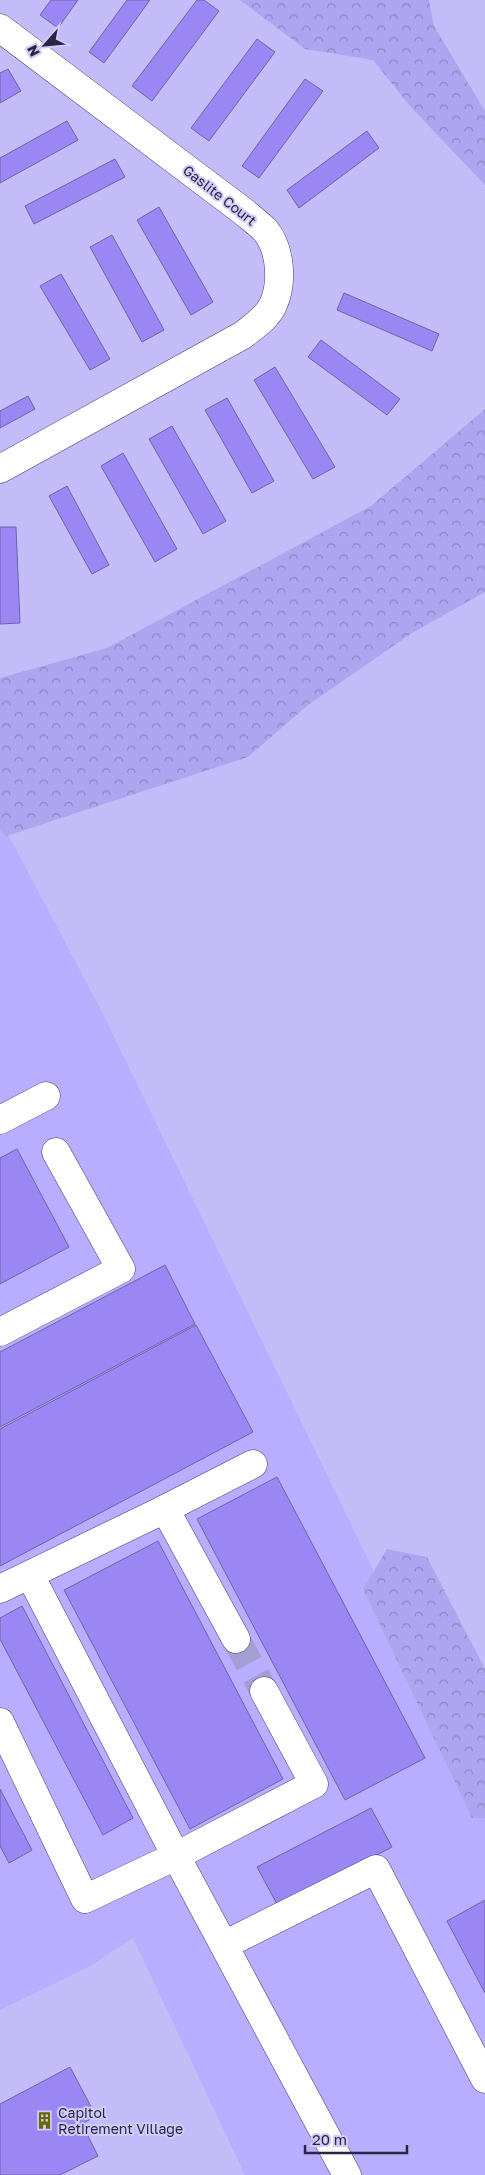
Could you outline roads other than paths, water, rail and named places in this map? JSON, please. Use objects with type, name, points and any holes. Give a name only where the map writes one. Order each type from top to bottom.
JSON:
[{"type":"street","name":"Gaslite Court","points":[[0,28],[244,212],[266,231],[275,250],[280,276],[273,305],[261,321],[242,335],[0,469]]},
{"type":"street","points":[[0,1120],[46,1096]]},
{"type":"street","points":[[0,1332],[121,1269],[56,1152]]},
{"type":"street","points":[[0,1589],[166,1509],[254,1464]]},
{"type":"street","points":[[166,1509],[236,1639]]},
{"type":"street","points":[[30,1575],[176,1856],[347,2175]]},
{"type":"street","points":[[0,1722],[85,1899],[176,1856],[314,1784],[264,1690]]},
{"type":"street","points":[[224,1945],[376,1869],[485,2079]]},
{"type":"tunnel","points":[[236,1639],[264,1691]]},
{"type":"place","name":"Capitol Retirement Village","points":[[44,2120]]}]
